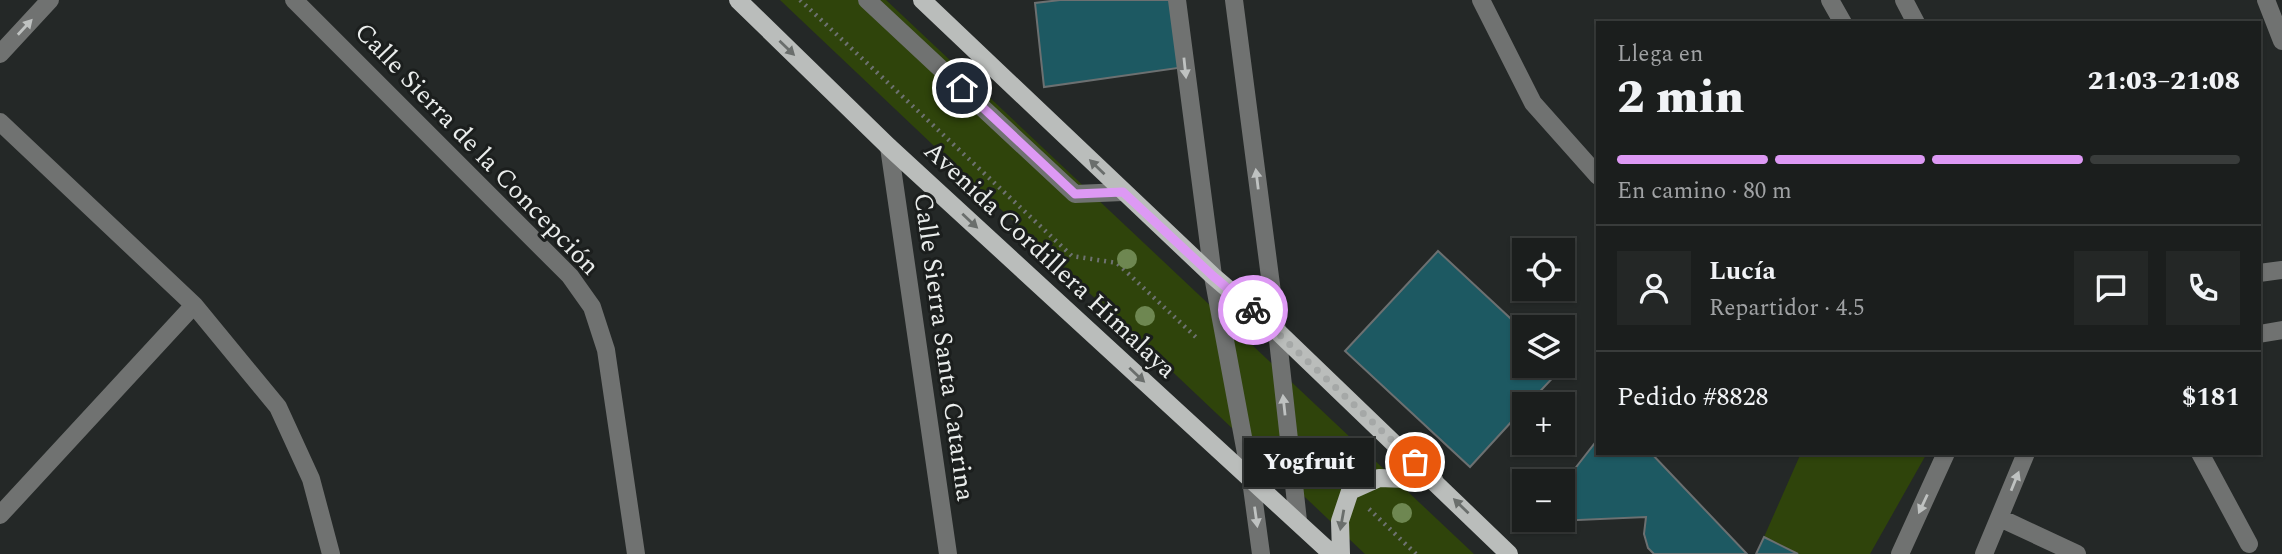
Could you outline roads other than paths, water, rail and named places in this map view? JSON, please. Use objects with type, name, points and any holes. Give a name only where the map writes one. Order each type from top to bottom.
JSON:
[{"type":"main road","name":"Avenida Cordillera Himalaya","points":[[738,0],[889,147],[1332,554]]},
{"type":"main road","points":[[922,0],[1213,276],[1277,331],[1510,554]]},
{"type":"main road","points":[[1341,554],[1339,521],[1350,491],[1379,478],[1434,480]]},
{"type":"street","points":[[0,54],[50,0]]},
{"type":"street","name":"Calle Sierra de la Concepción","points":[[294,0],[570,276],[592,307],[606,350],[636,554]]},
{"type":"street","points":[[867,0],[1075,194],[1123,192]]},
{"type":"street","points":[[1177,0],[1213,276],[1251,480],[1261,554]]},
{"type":"street","points":[[1234,0],[1277,331],[1298,521]]},
{"type":"street","points":[[1480,0],[1533,103],[1596,174]]},
{"type":"street","points":[[1830,0],[1842,21]]},
{"type":"street","points":[[1904,0],[1915,21]]},
{"type":"street","points":[[2266,0],[2282,41]]},
{"type":"street","points":[[0,122],[194,305],[278,407],[311,479],[331,554]]},
{"type":"street","name":"Calle Sierra Santa Catarina","points":[[889,147],[947,554]]},
{"type":"street","points":[[2261,274],[2282,270]]},
{"type":"street","points":[[0,515],[194,305]]},
{"type":"street","points":[[2261,334],[2282,330]]},
{"type":"street","points":[[1900,554],[1946,455]]},
{"type":"street","points":[[1984,554],[2025,455]]},
{"type":"street","points":[[2201,455],[2249,544]]},
{"type":"street","points":[[2000,518],[2077,554]]},
{"type":"place","name":"Yogfruit","points":[[1415,462]]}]
